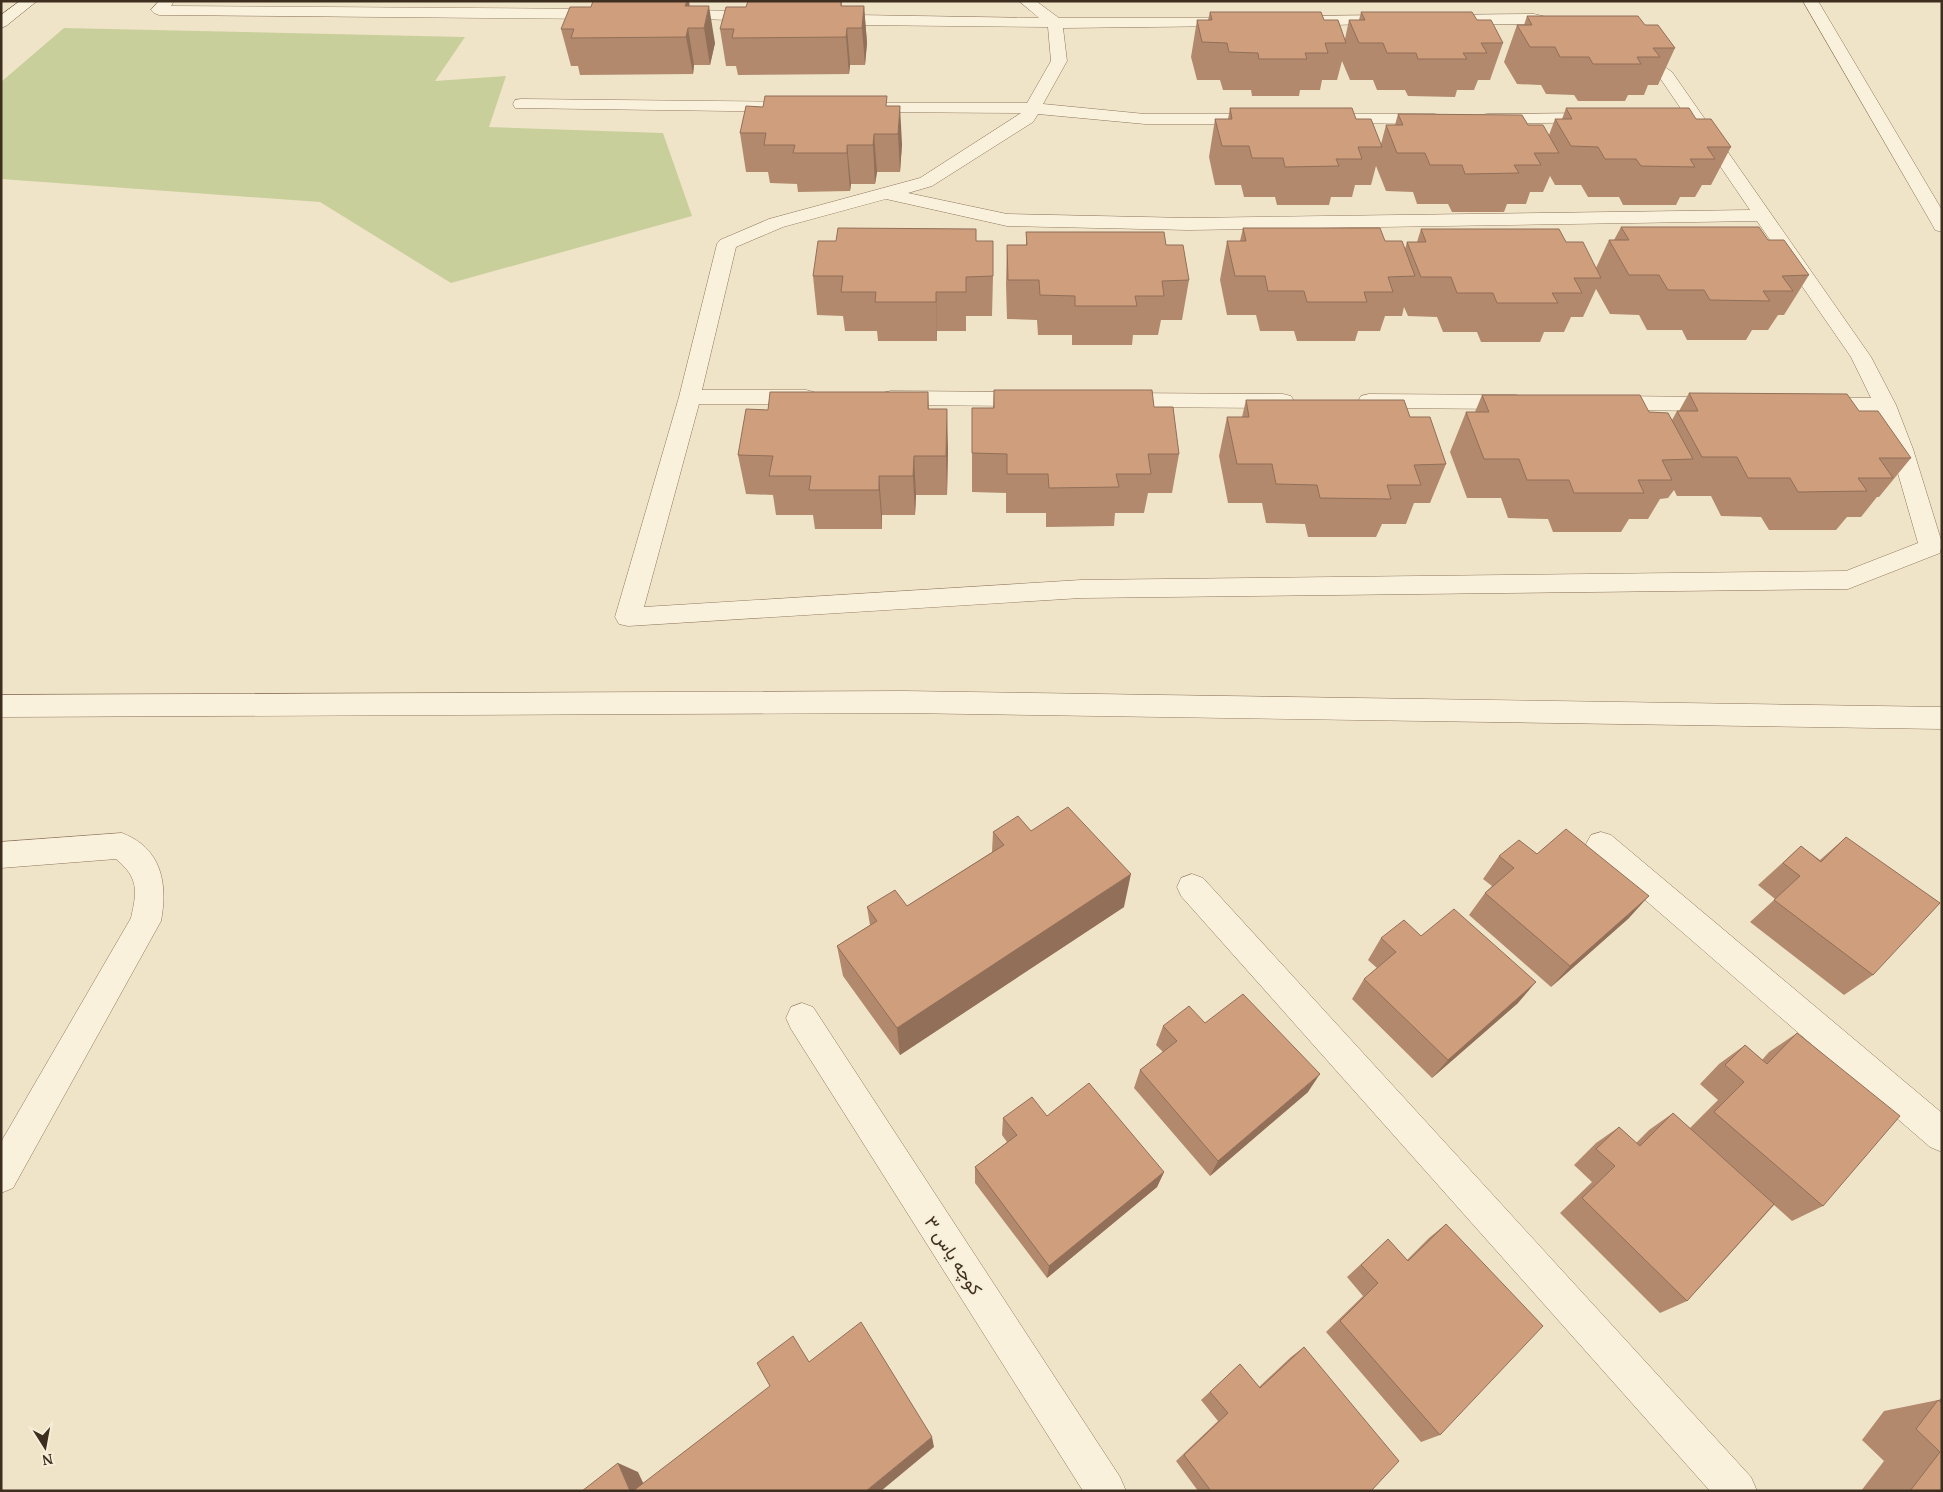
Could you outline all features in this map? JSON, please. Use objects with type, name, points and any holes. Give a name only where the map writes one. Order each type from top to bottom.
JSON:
[{"type":"street","points":[[1,23],[30,1]]},
{"type":"street","points":[[167,1],[159,10],[623,14]]},
{"type":"street","points":[[1026,1],[1055,23],[1059,61],[1027,118],[926,182],[776,223],[727,244],[690,397],[628,617],[1081,589],[1848,580],[1931,547],[1902,449],[1886,405],[1861,357],[1666,75],[1616,42]]},
{"type":"street","points":[[1810,1],[1942,226]]},
{"type":"street","points":[[652,14],[781,16]]},
{"type":"street","points":[[810,16],[857,20],[1055,23],[1254,21]]},
{"type":"street","points":[[1284,21],[1534,19],[1580,30]]},
{"type":"street","points":[[521,104],[816,107]]},
{"type":"street","points":[[845,107],[1032,108],[1145,119],[1263,119]]},
{"type":"street","points":[[1470,119],[1617,118]]},
{"type":"street","points":[[1676,118],[1696,118]]},
{"type":"street","points":[[1322,119],[1450,119]]},
{"type":"street","points":[[886,193],[1007,220],[1189,224],[1763,215]]},
{"type":"street","points":[[690,397],[829,398]]},
{"type":"street","points":[[869,398],[1049,399]]},
{"type":"street","points":[[1098,399],[1308,401]]},
{"type":"street","points":[[1348,401],[1537,402]]},
{"type":"street","points":[[1587,403],[1746,404]]},
{"type":"street","points":[[1796,404],[1886,405]]},
{"type":"street","points":[[1,706],[903,702],[1942,718]]},
{"type":"street","points":[[1601,844],[1942,1135]]},
{"type":"street","points":[[1,855],[122,846],[148,872],[150,900],[146,921],[1,1176]]},
{"type":"street","points":[[1192,887],[1737,1491]]},
{"type":"street","name":"کوچه یاس ۳","points":[[802,1018],[1106,1491]]},
{"type":"green space","points":[[64,28],[465,37],[435,81],[506,76],[489,127],[663,133],[692,216],[451,283],[320,202],[1,179],[1,82]]},
{"type":"building","points":[[593,1],[687,1],[685,6],[709,6],[704,28],[688,28],[686,37],[571,38],[574,29],[561,29],[570,7],[591,7]]},
{"type":"building","points":[[748,1],[841,1],[841,6],[864,6],[862,28],[847,28],[846,37],[732,38],[734,29],[720,29],[726,7],[746,7]]},
{"type":"building","points":[[1210,12],[1321,12],[1324,20],[1338,20],[1346,43],[1325,43],[1328,53],[1305,53],[1307,59],[1259,59],[1258,53],[1229,52],[1227,43],[1202,42],[1197,20],[1212,20]]},
{"type":"building","points":[[1361,12],[1472,12],[1477,20],[1491,20],[1503,43],[1481,43],[1487,53],[1463,53],[1467,59],[1418,59],[1416,53],[1387,53],[1383,43],[1359,43],[1349,20],[1365,20]]},
{"type":"building","points":[[1527,16],[1638,16],[1645,25],[1658,25],[1675,48],[1653,48],[1660,57],[1637,57],[1641,64],[1593,64],[1589,57],[1560,57],[1555,47],[1530,47],[1517,25],[1532,25]]},
{"type":"building","points":[[765,96],[887,96],[886,106],[900,106],[898,134],[874,134],[873,145],[847,145],[847,153],[793,153],[795,145],[764,145],[766,133],[740,133],[746,106],[763,107]]},
{"type":"building","points":[[1230,108],[1352,108],[1356,119],[1371,119],[1382,147],[1358,147],[1362,159],[1336,159],[1339,166],[1285,167],[1283,158],[1252,158],[1249,146],[1222,146],[1215,119],[1232,119]]},
{"type":"building","points":[[1566,108],[1689,108],[1696,119],[1711,119],[1731,147],[1707,147],[1715,159],[1690,159],[1695,167],[1641,166],[1636,159],[1605,159],[1598,147],[1571,146],[1555,119],[1572,119]]},
{"type":"building","points":[[1398,114],[1522,115],[1528,125],[1543,125],[1559,153],[1534,153],[1541,165],[1514,165],[1519,173],[1465,174],[1462,165],[1430,165],[1425,153],[1397,153],[1386,125],[1403,125]]},
{"type":"building","points":[[1621,227],[1759,227],[1768,240],[1784,240],[1809,275],[1782,276],[1793,291],[1763,291],[1770,301],[1710,300],[1704,290],[1668,290],[1659,275],[1629,275],[1609,240],[1629,240]]},
{"type":"building","points":[[838,228],[976,229],[976,241],[993,241],[993,276],[966,277],[966,292],[936,292],[936,302],[875,302],[876,292],[841,292],[843,276],[813,276],[818,241],[836,241]]},
{"type":"building","points":[[1243,228],[1380,228],[1385,241],[1402,241],[1415,276],[1388,277],[1393,292],[1364,292],[1367,302],[1307,302],[1304,291],[1268,291],[1265,276],[1235,276],[1227,241],[1246,241]]},
{"type":"building","points":[[1421,229],[1559,229],[1566,242],[1583,242],[1601,278],[1574,278],[1582,293],[1552,293],[1558,303],[1497,303],[1493,293],[1457,293],[1451,277],[1421,277],[1407,242],[1426,242]]},
{"type":"building","points":[[1026,232],[1164,232],[1166,245],[1183,245],[1189,280],[1162,281],[1164,296],[1135,296],[1137,306],[1075,306],[1075,296],[1040,295],[1039,280],[1008,280],[1007,245],[1027,245]]},
{"type":"building","points":[[994,390],[1152,390],[1154,407],[1173,407],[1179,454],[1148,454],[1151,474],[1116,474],[1119,487],[1049,488],[1048,474],[1007,474],[1007,454],[972,453],[972,408],[994,408]]},
{"type":"building","points":[[770,392],[928,392],[928,409],[947,409],[946,456],[914,456],[913,476],[879,476],[879,490],[809,490],[811,476],[769,476],[773,456],[738,455],[746,409],[768,410]]},
{"type":"building","points":[[1689,393],[1847,394],[1859,411],[1878,411],[1911,458],[1879,458],[1893,478],[1858,478],[1867,491],[1798,492],[1790,478],[1748,478],[1737,457],[1702,457],[1677,411],[1698,411]]},
{"type":"building","points":[[1482,395],[1640,395],[1649,412],[1668,413],[1693,459],[1662,460],[1672,480],[1638,480],[1644,493],[1574,493],[1569,480],[1527,480],[1519,459],[1484,459],[1466,412],[1489,412]]},
{"type":"building","points":[[1246,400],[1404,400],[1410,417],[1430,417],[1446,464],[1414,465],[1421,485],[1387,485],[1391,499],[1320,498],[1317,485],[1276,484],[1272,464],[1237,464],[1227,417],[1249,417]]},
{"type":"building","points":[[1068,807],[1131,874],[897,1028],[837,946],[877,921],[867,907],[895,890],[907,906],[1004,845],[993,832],[1018,816],[1031,831]]},
{"type":"building","points":[[1566,829],[1649,896],[1570,966],[1485,893],[1514,868],[1499,856],[1519,840],[1537,854]]},
{"type":"building","points":[[1846,837],[1940,903],[1873,975],[1774,900],[1800,876],[1783,863],[1801,846],[1821,862]]},
{"type":"building","points":[[1454,909],[1536,982],[1448,1060],[1364,979],[1396,952],[1381,938],[1404,920],[1421,936]]},
{"type":"building","points":[[1243,994],[1320,1074],[1218,1161],[1140,1070],[1177,1041],[1163,1026],[1189,1006],[1205,1023]]},
{"type":"building","points":[[1797,1033],[1900,1116],[1823,1206],[1714,1112],[1744,1082],[1725,1065],[1745,1045],[1767,1064]]},
{"type":"building","points":[[1089,1083],[1164,1172],[1049,1266],[975,1167],[1017,1135],[1003,1118],[1032,1097],[1047,1116]]},
{"type":"building","points":[[1673,1113],[1774,1204],[1687,1301],[1582,1198],[1615,1166],[1596,1149],[1619,1127],[1640,1146]]},
{"type":"building","points":[[1446,1224],[1543,1326],[1440,1435],[1340,1321],[1378,1283],[1361,1265],[1388,1239],[1408,1261]]},
{"type":"building","points":[[861,1322],[932,1437],[866,1491],[633,1491],[770,1386],[757,1363],[793,1336],[809,1362]]},
{"type":"building","points":[[1304,1347],[1399,1461],[1371,1491],[1211,1491],[1184,1455],[1228,1413],[1210,1392],[1240,1364],[1260,1388]]},
{"type":"building","points":[[1938,1400],[1942,1403],[1942,1491],[1910,1491],[1940,1452],[1916,1429]]},
{"type":"building","points":[[618,1463],[630,1491],[582,1491]]}]
